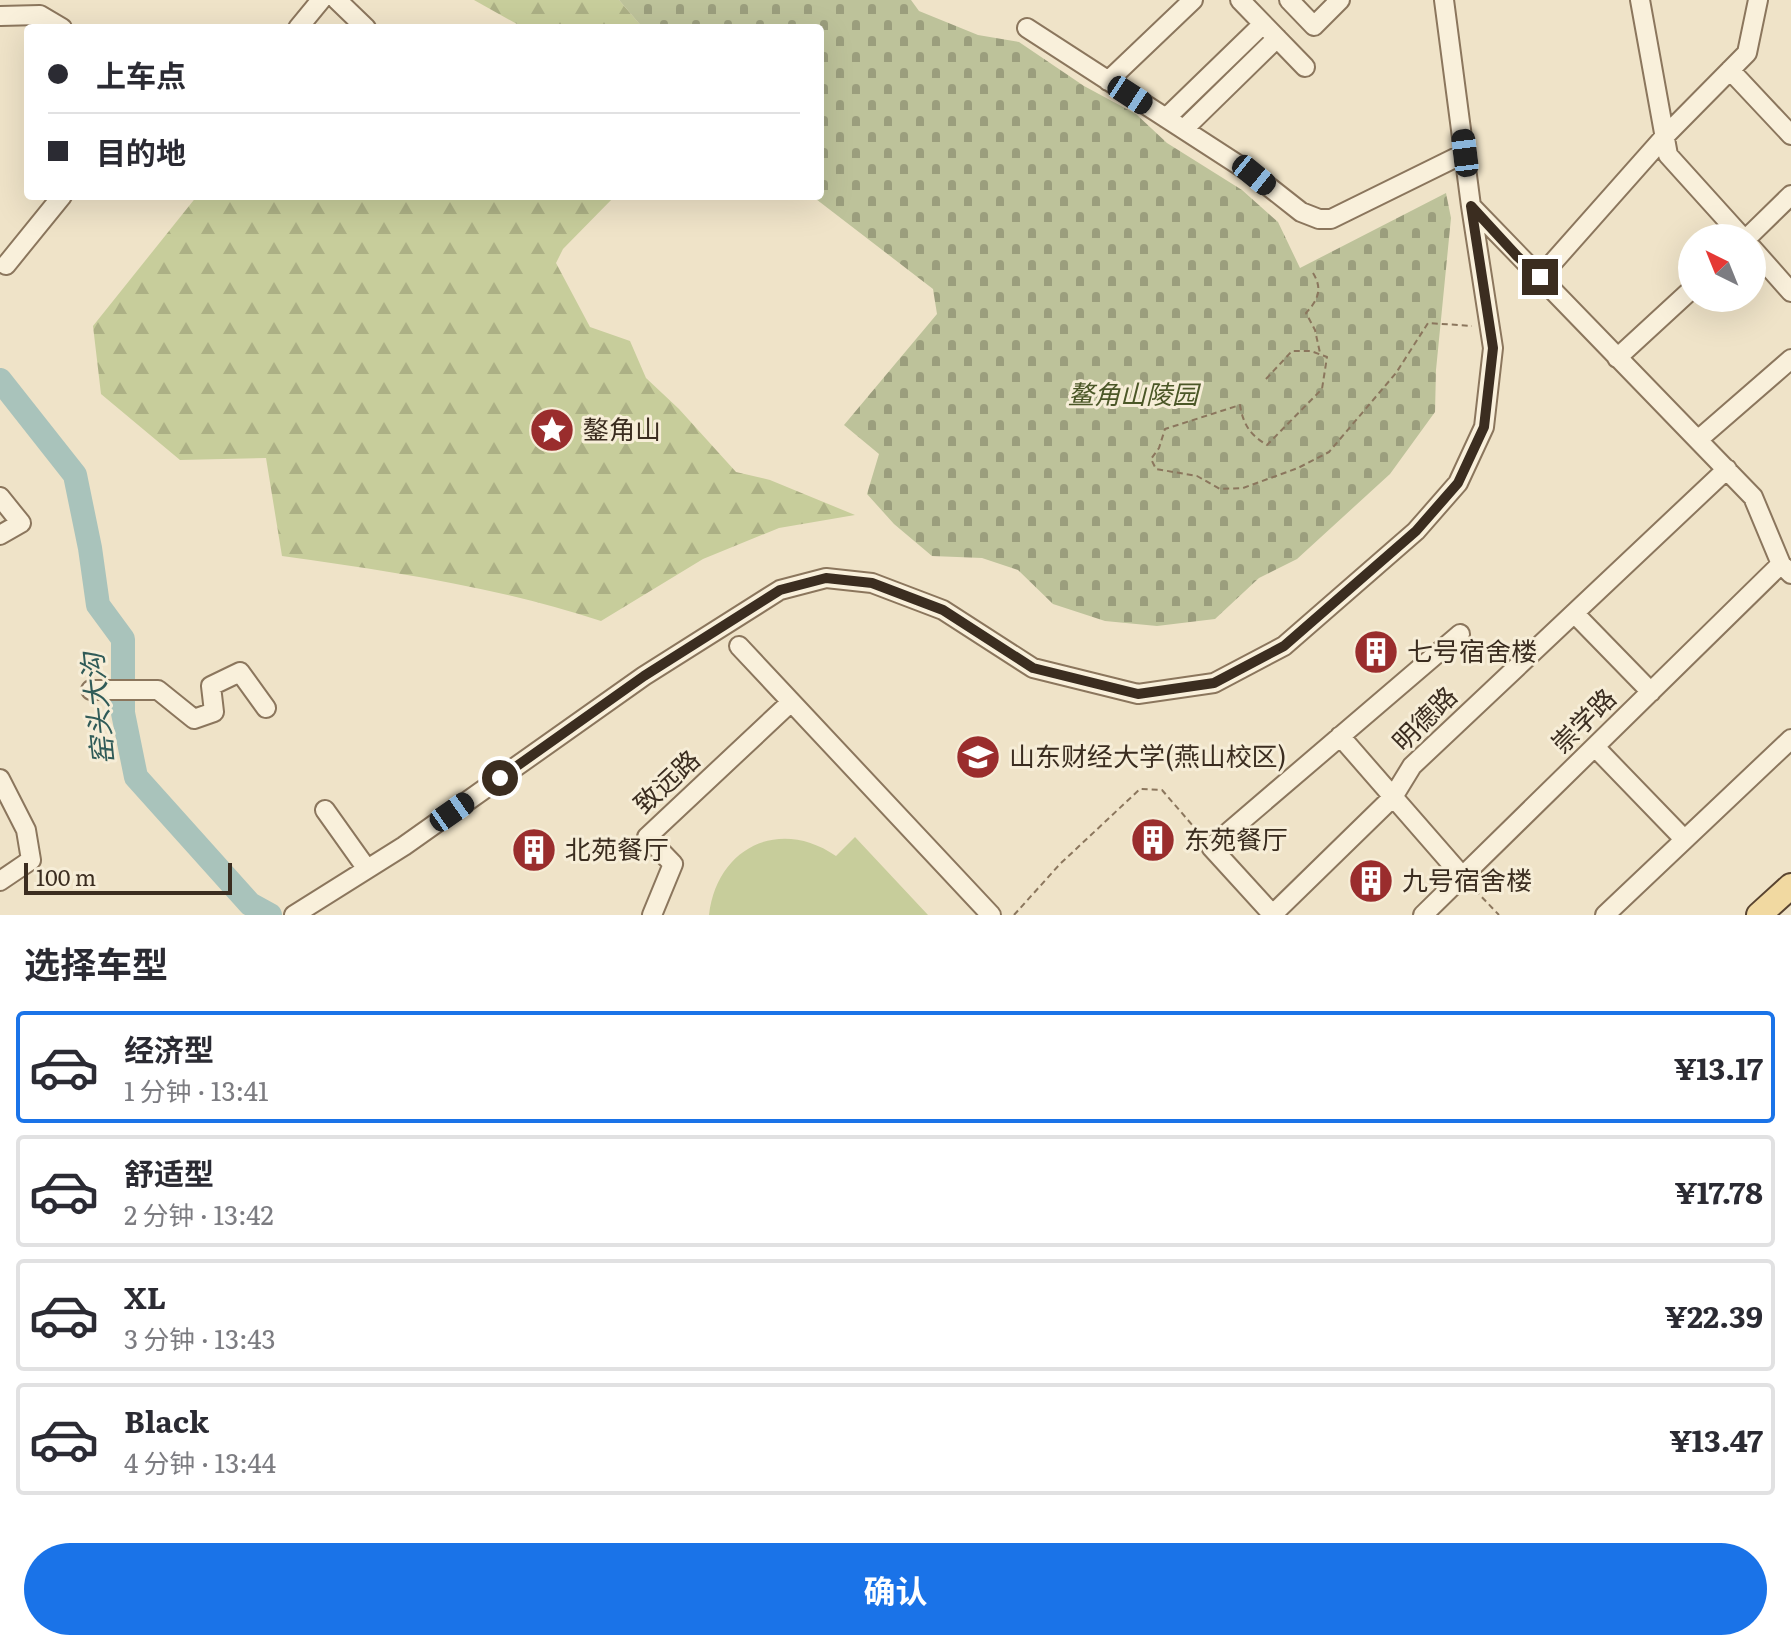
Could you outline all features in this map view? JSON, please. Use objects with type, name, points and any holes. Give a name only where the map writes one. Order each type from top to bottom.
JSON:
[{"type":"main road","points":[[1768,912],[1791,886]]},
{"type":"street","points":[[301,24],[321,0]]},
{"type":"street","points":[[337,0],[362,24]]},
{"type":"street","points":[[1108,81],[1193,0]]},
{"type":"street","points":[[1240,0],[1305,67]]},
{"type":"street","points":[[1289,0],[1314,26],[1340,0]]},
{"type":"street","points":[[294,915],[404,846],[681,653],[780,590],[826,578],[872,583],[943,610],[1033,668],[1138,694],[1214,683],[1284,646],[1416,531],[1458,483],[1484,427],[1493,348],[1444,0]]},
{"type":"street","points":[[1640,0],[1668,155],[1732,224]]},
{"type":"street","points":[[1540,277],[1665,136],[1747,53],[1758,0]]},
{"type":"street","points":[[0,16],[40,15],[55,24]]},
{"type":"street","points":[[1027,28],[1254,175],[1301,212],[1319,219],[1331,219],[1465,153]]},
{"type":"street","points":[[1166,118],[1270,31]]},
{"type":"street","points":[[1184,129],[1270,31]]},
{"type":"street","points":[[1730,70],[1791,135]]},
{"type":"street","points":[[1760,224],[1791,195]]},
{"type":"street","points":[[6,265],[59,200]]},
{"type":"street","points":[[1471,206],[1753,497],[1786,569]]},
{"type":"street","points":[[1766,264],[1791,292]]},
{"type":"street","points":[[1617,358],[1678,302]]},
{"type":"street","points":[[1699,439],[1791,359]]},
{"type":"street","name":"明德路","points":[[1272,915],[1393,797],[1412,766],[1727,469]]},
{"type":"street","points":[[0,497],[21,523],[0,535]]},
{"type":"street","name":"崇学路","points":[[1423,915],[1651,692],[1786,569]]},
{"type":"street","points":[[1582,608],[1651,692]]},
{"type":"street","points":[[1272,915],[1211,847],[1460,634]]},
{"type":"street","points":[[739,646],[991,915]]},
{"type":"street","points":[[91,690],[158,690],[194,719],[214,712],[211,686],[240,672],[266,708]]},
{"type":"street","name":"致远路","points":[[652,915],[673,864],[647,837],[791,702]]},
{"type":"street","points":[[1340,736],[1463,877]]},
{"type":"street","points":[[1605,915],[1791,739]]},
{"type":"street","points":[[1595,747],[1684,839]]},
{"type":"street","points":[[0,779],[26,830],[31,860],[0,881]]},
{"type":"street","points":[[325,810],[367,869]]},
{"type":"path","points":[[1313,273],[1319,284],[1317,301],[1306,313],[1315,330],[1320,355]]},
{"type":"path","points":[[1266,379],[1292,351],[1311,351],[1327,357],[1322,389],[1267,445],[1250,434],[1240,405],[1165,429],[1159,448],[1151,459],[1156,469],[1197,476],[1220,489],[1243,488],[1298,468],[1329,452],[1396,373],[1428,323],[1489,327]]},
{"type":"path","points":[[1014,915],[1060,864],[1140,789],[1162,790],[1211,847]]},
{"type":"path","points":[[1463,877],[1499,915]]},
{"type":"green space","points":[[474,0],[619,0],[640,24],[517,24]]},
{"type":"green space","name":"鳌角山陵园","points":[[619,0],[911,0],[919,11],[978,35],[1019,42],[1084,86],[1136,114],[1167,143],[1242,190],[1278,222],[1300,268],[1446,193],[1451,218],[1436,370],[1435,412],[1390,474],[1297,559],[1259,578],[1215,619],[1157,626],[1105,621],[1053,604],[1018,570],[982,558],[932,556],[894,524],[867,494],[879,454],[844,425],[937,314],[933,289],[817,200],[824,200],[824,24],[640,24]]},
{"type":"green space","points":[[194,200],[611,200],[563,249],[556,263],[590,327],[630,341],[646,378],[736,472],[770,480],[855,515],[779,528],[703,559],[601,621],[483,589],[282,556],[266,458],[180,460],[101,394],[93,326]]},
{"type":"green space","points":[[855,837],[928,915],[709,915],[714,891],[724,872],[738,856],[754,845],[794,839],[836,856]]},
{"type":"waterway","name":"窑头大沟","points":[[0,380],[75,475],[98,605],[123,639],[123,713],[136,777],[250,904],[270,915]]},
{"type":"place","name":"鏊角山","points":[[552,430]]},
{"type":"place","name":"七号宿舍楼","points":[[1376,652]]},
{"type":"place","name":"山东财经大学(燕山校区)","points":[[978,757]]},
{"type":"place","name":"东苑餐厅","points":[[1153,840]]},
{"type":"place","name":"北苑餐厅","points":[[534,850]]},
{"type":"place","name":"九号宿舍楼","points":[[1371,881]]},
{"type":"route","points":[[500,778],[644,676],[780,590],[826,578],[872,583],[943,610],[1033,668],[1138,694],[1214,683],[1284,646],[1416,531],[1458,483],[1484,427],[1493,348],[1471,206],[1540,277]]}]
